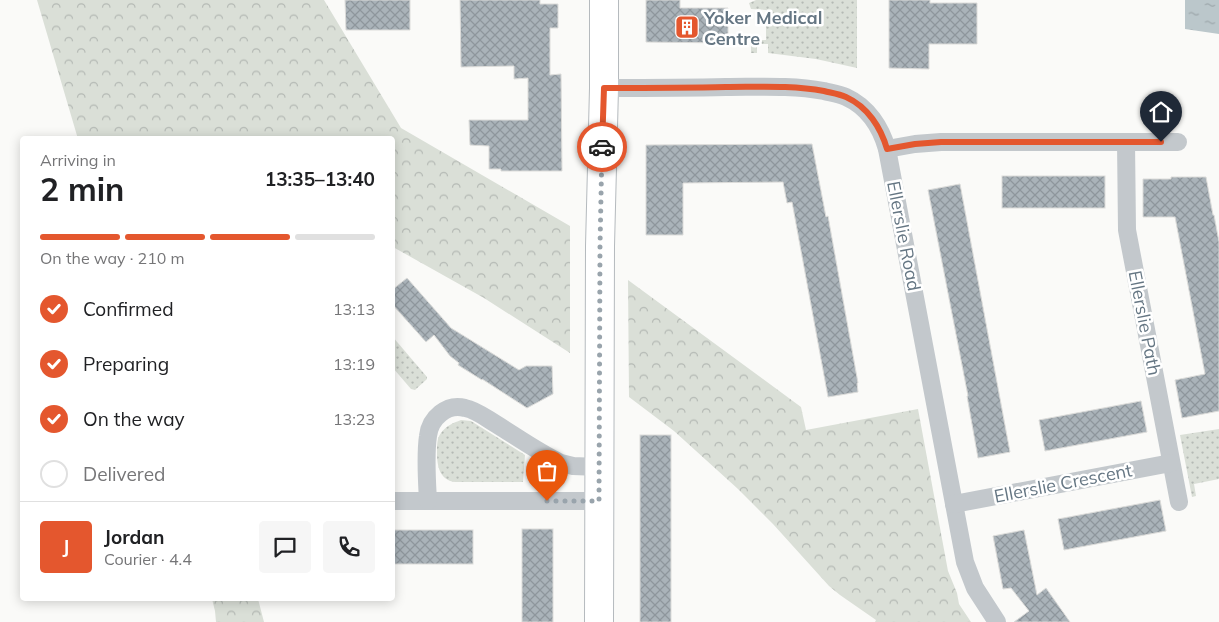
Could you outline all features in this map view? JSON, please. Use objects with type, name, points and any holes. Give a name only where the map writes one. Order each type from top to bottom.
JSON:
[{"type":"main road","points":[[599,622],[599,362],[604,0]]},
{"type":"street","name":"Ellerslie Road","points":[[604,88],[771,87],[812,89],[836,93],[846,97],[856,102],[872,117],[879,128],[887,149],[963,552],[970,576],[981,599],[997,622]]},
{"type":"street","points":[[887,149],[941,142],[1178,142]]},
{"type":"street","name":"Ellerslie Path","points":[[1126,142],[1127,230],[1179,502]]},
{"type":"street","points":[[428,501],[428,436],[433,420],[439,414],[452,408],[465,407],[472,410],[561,463],[573,466],[599,467]]},
{"type":"street","name":"Ellerslie Crescent","points":[[954,504],[1171,463]]},
{"type":"street","points":[[395,501],[599,501]]},
{"type":"green space","points":[[37,0],[324,0],[401,128],[570,226],[570,353],[484,298],[395,248],[395,136],[77,136]]},
{"type":"green space","points":[[756,0],[857,0],[857,68],[816,59],[768,53],[768,44],[757,44],[757,53],[751,53],[751,40],[766,40],[766,10],[751,9],[749,3]]},
{"type":"green space","points":[[628,280],[801,407],[806,430],[918,409],[948,571],[957,593],[959,604],[971,622],[875,622],[876,620],[829,586],[773,524],[738,489],[674,431],[629,397]]},
{"type":"green space","points":[[395,340],[427,377],[415,390],[411,389],[395,370]]},
{"type":"green space","points":[[461,420],[471,421],[525,455],[523,482],[455,482],[442,475],[438,467],[438,439],[445,428]]},
{"type":"green space","points":[[1219,429],[1219,479],[1194,484],[1196,496],[1192,497],[1180,435]]},
{"type":"green space","points":[[212,601],[259,601],[264,622],[216,622]]},
{"type":"water","points":[[1185,0],[1219,0],[1219,34],[1185,29]]},
{"type":"building","points":[[345,0],[410,0],[410,30],[346,30]]},
{"type":"building","points":[[460,0],[540,0],[540,4],[558,4],[558,28],[550,28],[550,75],[561,74],[562,171],[501,171],[501,169],[489,169],[489,146],[470,145],[469,120],[528,120],[528,78],[514,79],[514,66],[461,67]]},
{"type":"building","name":"Yoker Medical Centre","points":[[646,0],[680,0],[680,8],[728,8],[728,43],[646,42]]},
{"type":"building","points":[[889,0],[930,0],[930,3],[977,3],[977,44],[929,44],[929,69],[889,68]]},
{"type":"building","points":[[812,144],[826,217],[828,216],[858,383],[858,392],[828,397],[792,202],[787,203],[783,182],[683,183],[683,235],[646,235],[646,145]]},
{"type":"building","points":[[1002,176],[1105,176],[1105,208],[1002,208]]},
{"type":"building","points":[[1171,177],[1206,177],[1219,242],[1219,411],[1182,418],[1175,380],[1205,374],[1175,217],[1143,217],[1143,179],[1171,179]]},
{"type":"building","points":[[960,184],[1010,452],[978,458],[968,396],[928,190]]},
{"type":"building","points":[[407,278],[451,328],[519,370],[526,366],[552,366],[553,394],[527,408],[458,365],[459,363],[450,356],[434,335],[426,342],[395,307],[395,288]]},
{"type":"building","points":[[1141,401],[1147,432],[1045,451],[1039,420]]},
{"type":"building","points":[[640,435],[671,435],[671,622],[640,622]]},
{"type":"building","points":[[1160,500],[1166,531],[1064,550],[1058,519]]},
{"type":"building","points":[[522,529],[553,529],[553,622],[522,622]]},
{"type":"building","points":[[395,530],[473,530],[473,564],[395,564]]},
{"type":"building","points":[[1024,530],[1037,595],[1046,588],[1070,622],[1014,622],[1029,611],[1011,588],[1003,589],[993,536]]},
{"type":"way so far","points":[[547,501],[599,501],[602,147]]},
{"type":"place","name":"Yoker Medical Centre","points":[[687,27]]},
{"type":"route","points":[[602,147],[604,88],[771,87],[812,89],[836,93],[856,102],[872,117],[879,128],[887,149],[941,142],[1161,142]]}]
